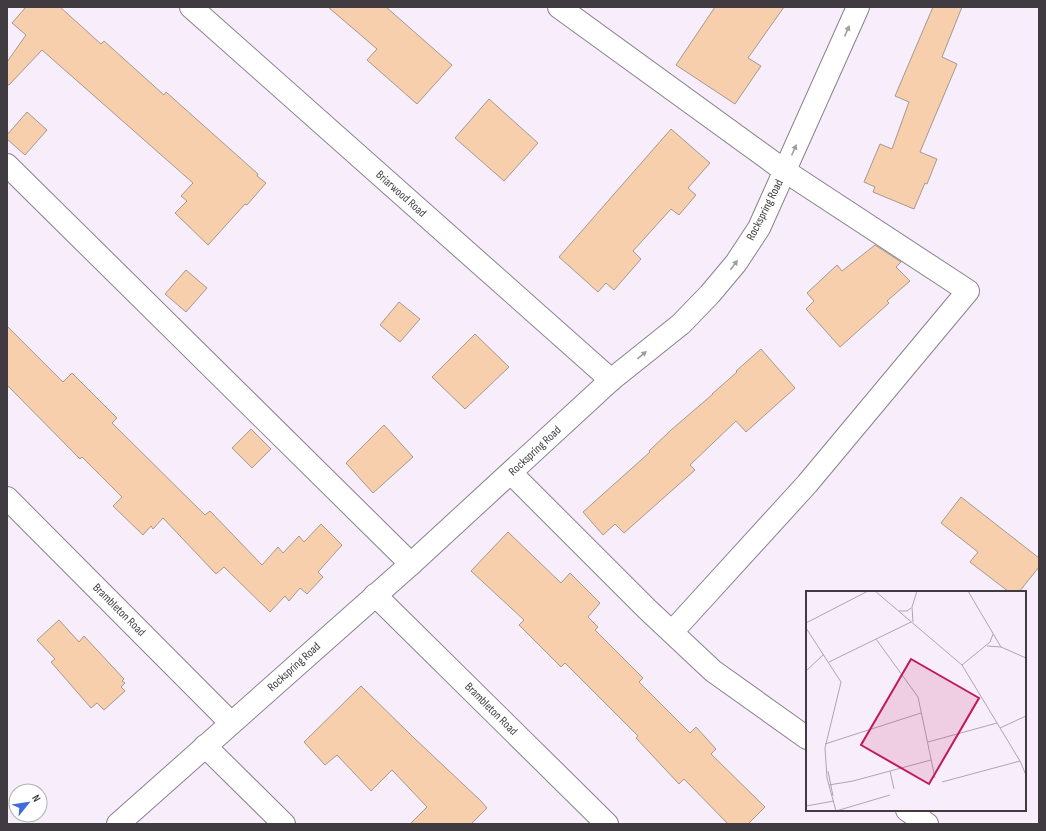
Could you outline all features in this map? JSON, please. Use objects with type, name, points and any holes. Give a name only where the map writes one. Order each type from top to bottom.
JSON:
[{"type":"street","name":"Briarwood Road","points":[[191,7],[611,380]]},
{"type":"street","points":[[559,7],[785,171],[968,291],[807,484],[672,632]]},
{"type":"street","name":"Rockspring Road","points":[[118,824],[411,564],[611,380],[681,324],[710,294],[736,263],[759,228],[858,7]]},
{"type":"street","points":[[7,165],[411,564]]},
{"type":"street","points":[[511,473],[713,671],[806,737]]},
{"type":"street","name":"Brambleton Road","points":[[7,498],[231,723]]},
{"type":"street","name":"Brambleton Road","points":[[375,595],[607,824]]},
{"type":"street","points":[[205,746],[284,824]]},
{"type":"street","points":[[908,811],[927,824]]},
{"type":"building","points":[[26,7],[60,7],[101,44],[104,41],[164,95],[166,92],[258,174],[257,176],[266,183],[208,245],[175,213],[187,201],[181,196],[193,183],[42,50],[9,85],[7,84],[7,62],[26,35],[12,23]]},
{"type":"building","points":[[328,7],[386,7],[452,65],[417,104],[367,60],[377,49]]},
{"type":"building","points":[[715,7],[784,7],[748,58],[761,66],[735,104],[676,65]]},
{"type":"building","points":[[933,7],[962,7],[942,57],[957,64],[920,152],[937,159],[927,184],[925,183],[914,209],[873,192],[875,187],[864,182],[880,144],[892,149],[909,102],[895,96]]},
{"type":"building","points":[[489,99],[538,143],[504,181],[455,138]]},
{"type":"building","points":[[27,112],[47,130],[25,155],[7,139],[7,135]]},
{"type":"building","points":[[671,129],[710,163],[688,188],[696,195],[679,215],[671,209],[633,251],[641,259],[614,290],[606,283],[598,292],[559,257]]},
{"type":"building","points":[[875,245],[901,262],[896,267],[910,281],[887,301],[889,303],[840,347],[806,309],[814,301],[807,293],[837,265],[842,271]]},
{"type":"building","points":[[186,270],[207,288],[186,312],[165,294]]},
{"type":"building","points":[[399,302],[420,319],[400,342],[380,325]]},
{"type":"building","points":[[7,326],[63,382],[72,373],[117,418],[112,423],[205,515],[210,511],[262,565],[278,547],[283,553],[299,536],[304,542],[321,524],[342,545],[318,572],[323,577],[307,594],[300,588],[289,601],[285,596],[270,612],[224,567],[216,574],[163,518],[153,529],[151,526],[143,535],[113,506],[122,497],[82,457],[80,459],[7,385]]},
{"type":"building","points":[[475,334],[509,367],[465,409],[432,377]]},
{"type":"building","points":[[761,349],[795,388],[746,432],[736,421],[690,465],[695,470],[624,533],[615,524],[603,535],[583,512]]},
{"type":"building","points":[[384,425],[413,457],[373,493],[346,463]]},
{"type":"building","points":[[251,429],[271,449],[252,468],[232,448]]},
{"type":"building","points":[[961,497],[1039,558],[1039,567],[1020,591],[1008,591],[970,562],[978,552],[941,523]]},
{"type":"building","points":[[508,532],[561,583],[570,573],[600,603],[588,617],[598,627],[595,630],[643,678],[639,682],[690,733],[696,727],[716,749],[711,754],[765,807],[748,824],[728,824],[684,779],[679,784],[636,738],[638,736],[565,663],[561,667],[519,625],[524,620],[471,571]]},
{"type":"building","points":[[59,620],[79,642],[84,636],[124,679],[122,681],[125,683],[121,687],[125,691],[104,710],[97,703],[91,708],[51,662],[55,659],[37,640]]},
{"type":"building","points":[[361,686],[487,808],[471,824],[410,824],[427,807],[392,770],[371,791],[337,755],[325,765],[304,742]]}]
